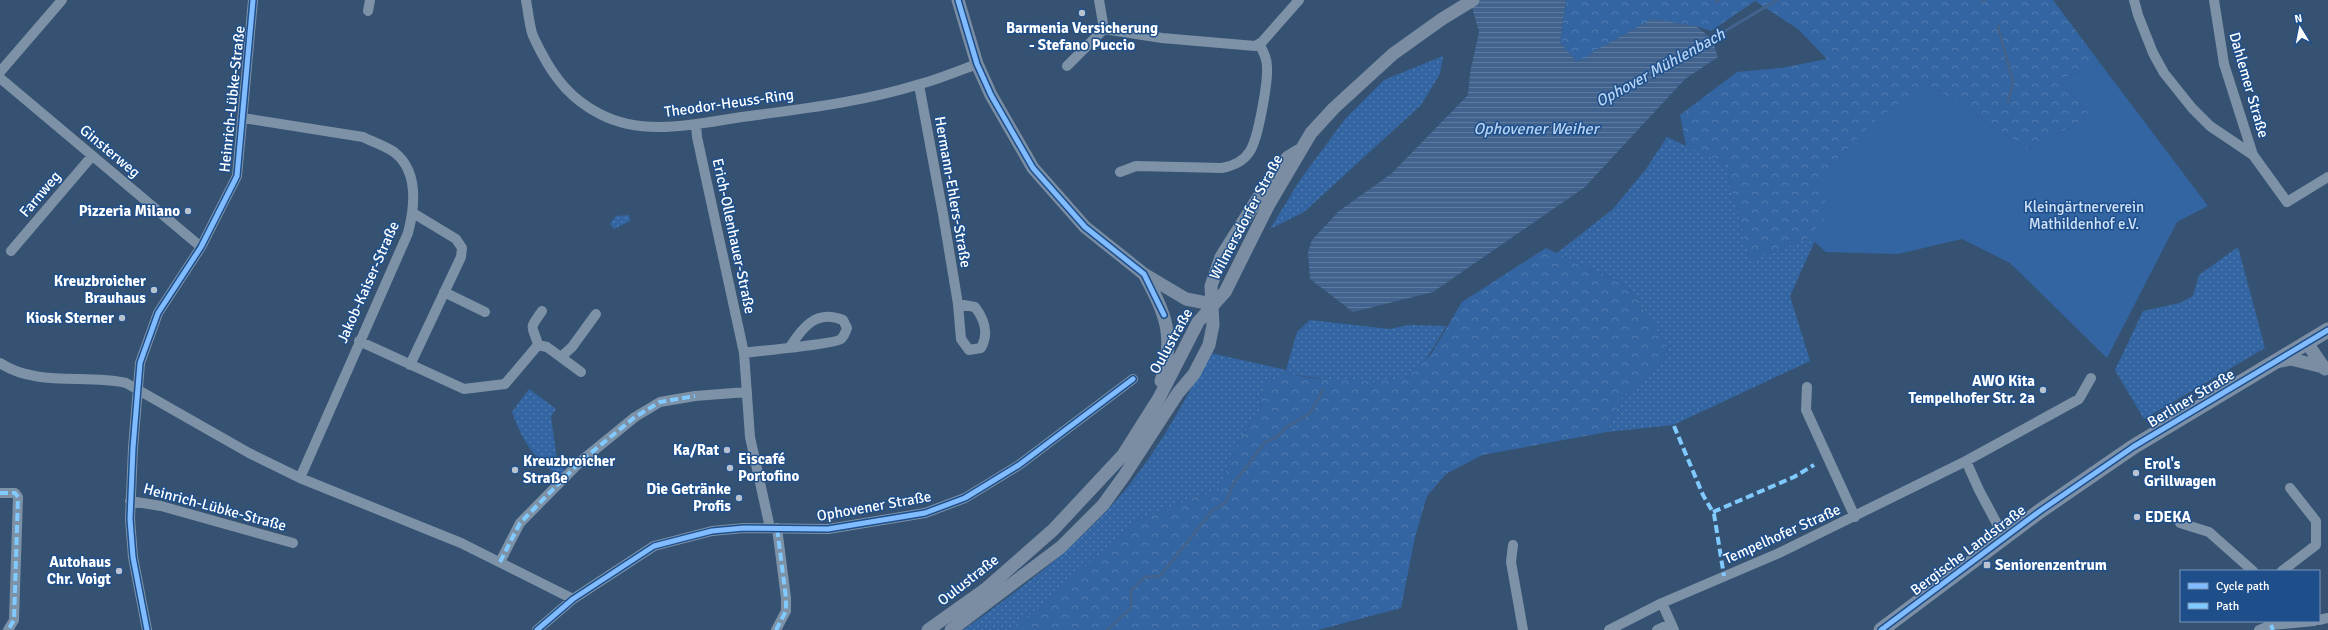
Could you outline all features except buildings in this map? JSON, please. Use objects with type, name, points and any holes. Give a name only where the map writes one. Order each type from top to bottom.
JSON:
[{"type":"main road","points":[[958,0],[977,64],[991,95],[1033,168],[1085,227],[1144,274],[1186,299],[1212,304]]},
{"type":"main road","name":"Wilmersdorfer Straße","points":[[1212,304],[1225,292],[1244,251],[1311,133],[1329,113],[1373,71],[1442,19],[1473,0]]},
{"type":"main road","name":"Wilmersdorfer Straße","points":[[1212,304],[1211,286],[1221,257],[1272,176],[1288,157],[1300,150]]},
{"type":"main road","points":[[1110,468],[1159,386],[1165,368],[1167,353],[1166,323],[1157,300],[1144,274]]},
{"type":"main road","name":"Oulustraße","points":[[928,630],[987,588],[1053,530],[1123,455],[1148,417],[1198,322],[1212,304]]},
{"type":"main road","name":"Oulustraße","points":[[951,630],[1061,546],[1103,505],[1124,476],[1178,393],[1194,374],[1209,345],[1213,325],[1212,304]]},
{"type":"main road","name":"Berliner Straße","points":[[2069,491],[2133,447],[2328,330]]},
{"type":"main road","points":[[2307,343],[2326,370]]},
{"type":"main road","points":[[2276,362],[2291,360],[2326,370]]},
{"type":"main road","name":"Bergische Landstraße","points":[[1881,630],[2004,537],[2069,491]]},
{"type":"street","points":[[0,72],[62,0]]},
{"type":"street","name":"Heinrich-Lübke-Straße","points":[[147,630],[133,557],[130,501],[140,363],[158,313],[201,247],[237,176],[253,0]]},
{"type":"street","points":[[368,11],[370,0]]},
{"type":"street","name":"Theodor-Heuss-Ring","points":[[526,0],[536,41],[550,69],[578,101],[600,115],[620,122],[661,127],[696,125],[802,108],[919,85],[977,64]]},
{"type":"street","points":[[1099,0],[1104,28]]},
{"type":"street","points":[[1104,28],[1162,38],[1246,46],[1260,44],[1299,0]]},
{"type":"street","points":[[2134,0],[2138,15],[2153,53],[2164,73],[2192,108],[2210,126],[2253,155],[2287,202],[2328,177]]},
{"type":"street","name":"Dahlemer Straße","points":[[2214,0],[2224,64],[2253,155]]},
{"type":"street","points":[[1067,66],[1104,28]]},
{"type":"street","points":[[1120,172],[1136,166],[1222,168],[1243,159],[1255,143],[1267,72],[1265,55],[1260,44]]},
{"type":"street","name":"Ginsterweg","points":[[0,78],[201,247]]},
{"type":"street","name":"Hermann-Ehlers-Straße","points":[[919,85],[958,304]]},
{"type":"street","name":"Jakob-Kaiser-Straße","points":[[243,118],[363,137],[389,150],[406,164],[414,195],[413,213],[408,233],[359,341],[300,478]]},
{"type":"street","name":"Erich-Ollenhauer-Straße","points":[[696,125],[697,137],[744,353],[749,434],[753,456],[773,528],[786,598],[786,611],[776,630]]},
{"type":"street","name":"Farnweg","points":[[12,251],[92,156]]},
{"type":"street","points":[[410,365],[444,292],[462,248],[456,239],[413,213]]},
{"type":"street","points":[[444,292],[485,312]]},
{"type":"street","points":[[538,345],[532,332],[532,325],[542,311]]},
{"type":"street","points":[[561,357],[572,347],[596,314]]},
{"type":"street","points":[[744,353],[837,341],[844,336],[847,328],[843,320],[838,318],[812,320],[803,327],[790,347]]},
{"type":"street","points":[[359,341],[464,389],[505,384],[538,345]]},
{"type":"street","points":[[538,345],[547,347],[581,372]]},
{"type":"street","points":[[0,363],[9,369],[35,377],[107,379],[126,383],[138,388],[249,453],[300,478],[461,543],[573,599]]},
{"type":"street","name":"Tempelhofer Straße","points":[[1609,630],[1662,603],[1779,554],[1966,462],[2079,399],[2091,378]]},
{"type":"street","name":"Ophovener Straße","points":[[537,630],[573,599],[654,546],[712,531],[773,528],[798,530],[840,527],[924,513],[965,498],[1019,465],[1133,379]]},
{"type":"street","points":[[1807,387],[1806,410],[1854,517]]},
{"type":"street","points":[[500,562],[520,523],[581,461],[635,417],[660,402],[695,396],[747,392]]},
{"type":"street","points":[[1966,462],[2004,537]]},
{"type":"street","points":[[2283,570],[2316,545],[2316,521],[2290,488]]},
{"type":"street","points":[[0,493],[15,493],[18,497],[14,620],[8,630]]},
{"type":"street","name":"Heinrich-Lübke-Straße","points":[[130,501],[161,506],[293,543]]},
{"type":"street","points":[[2180,523],[2209,532],[2252,570]]},
{"type":"street","points":[[1513,545],[1511,562],[1523,630]]},
{"type":"street","points":[[1657,630],[1672,627],[1662,603]]},
{"type":"street","points":[[2259,630],[2272,625],[2304,622]]},
{"type":"green space","points":[[1566,0],[2053,0],[2100,63],[2059,80],[2091,116],[2028,149],[1926,83],[1830,212],[1818,234],[1750,261],[1725,164],[1686,146],[1680,115],[1737,72],[1781,68],[1827,59],[1798,29],[1755,1],[1711,31],[1696,26],[1613,42],[1585,59],[1576,61],[1560,42]]},
{"type":"green space","points":[[1443,56],[1440,74],[1421,105],[1304,212],[1270,229],[1300,180],[1345,119],[1384,80]]},
{"type":"green space","name":"Kleingärtnerverein Mathildenhof e.V.","points":[[2100,63],[2208,206],[2177,222],[2107,358],[2010,263],[1962,239],[1898,254],[1826,252],[1809,237],[1830,212],[1817,179],[1876,120],[1926,83],[2028,149],[2091,116],[2059,80]]},
{"type":"green space","points":[[1667,137],[1725,164],[1750,261],[1818,234],[1790,296],[1810,361],[1673,425],[1607,432],[1622,397],[1664,362],[1667,348],[1653,323],[1625,284],[1557,253],[1613,209],[1646,169]]},
{"type":"green space","points":[[629,215],[630,221],[614,229],[610,224],[616,216]]},
{"type":"green space","points":[[2238,247],[2265,348],[2144,419],[2115,370],[2143,311],[2180,303],[2193,296],[2199,275]]},
{"type":"green space","points":[[1546,248],[1625,284],[1653,323],[1667,348],[1664,362],[1622,397],[1607,432],[1482,455],[1446,474],[1427,496],[1415,537],[1401,608],[1318,630],[1009,630],[1046,602],[1136,521],[1199,496],[1218,492],[1238,441],[1259,412],[1265,385],[1285,373],[1310,378],[1375,382],[1408,377],[1431,354],[1462,302]]},
{"type":"green space","points":[[1310,320],[1390,329],[1409,325],[1446,326],[1424,361],[1407,377],[1382,382],[1365,382],[1285,373],[1265,385],[1259,412],[1238,441],[1218,492],[1199,496],[1136,521],[1046,602],[1009,630],[963,630],[1039,573],[1087,531],[1110,508],[1130,484],[1166,433],[1210,353],[1286,370],[1297,332]]},
{"type":"green space","points":[[529,389],[556,409],[551,416],[557,460],[568,475],[563,479],[538,458],[526,443],[516,424],[512,412]]},
{"type":"water","name":"Ophovener Weiher","points":[[1470,0],[1566,0],[1560,42],[1576,61],[1585,59],[1596,50],[1652,19],[1696,26],[1712,39],[1718,57],[1685,79],[1585,187],[1433,292],[1353,312],[1310,279],[1308,252],[1312,240],[1339,211],[1391,174],[1468,95],[1470,73],[1479,32]]},
{"type":"waterway","name":"Ophover Mühlenbach","points":[[1710,40],[1777,0]]},
{"type":"waterway","points":[[1998,26],[2013,82],[2008,102]]},
{"type":"waterway","name":"Ophover Mühlenbach","points":[[1107,630],[1131,608],[1131,590],[1145,577],[1160,576],[1213,510],[1225,503],[1234,483],[1265,442],[1277,437],[1285,428],[1310,413],[1323,390]]},
{"type":"marked path","points":[[500,562],[520,523],[581,461],[635,417],[660,402],[695,396]]},
{"type":"marked path","points":[[1674,426],[1703,495],[1714,514],[1724,576]]},
{"type":"marked path","points":[[1713,512],[1794,477],[1814,465]]},
{"type":"marked path","points":[[0,493],[15,493],[18,497],[14,620],[8,630]]},
{"type":"marked path","points":[[776,630],[786,611],[786,598],[777,528]]},
{"type":"marked path","points":[[2271,625],[2273,630]]},
{"type":"cycle path","points":[[147,630],[133,557],[130,519],[133,448],[140,363],[158,313],[201,247],[237,176],[253,0]]},
{"type":"cycle path","points":[[958,0],[977,64],[991,95],[1033,168],[1085,227],[1144,274],[1164,315]]},
{"type":"cycle path","points":[[1881,630],[2040,511],[2133,447],[2328,330]]},
{"type":"cycle path","points":[[537,630],[573,599],[654,546],[712,531],[744,528],[828,529],[925,513],[965,498],[1019,465],[1133,379]]},
{"type":"place","name":"Barmenia Versicherung - Stefano Puccio","points":[[1082,13]]},
{"type":"place","name":"Pizzeria Milano","points":[[188,211]]},
{"type":"place","name":"Kreuzbroicher Brauhaus","points":[[154,290]]},
{"type":"place","name":"Kiosk Sterner","points":[[122,318]]},
{"type":"place","name":"AWO Kita Tempelhofer Str. 2a","points":[[2043,390]]},
{"type":"place","name":"Ka/Rat","points":[[727,450]]},
{"type":"place","name":"Eiscafé Portofino","points":[[730,468]]},
{"type":"place","name":"Kreuzbroicher Straße","points":[[515,470]]},
{"type":"place","name":"Erol's Grillwagen","points":[[2136,473]]},
{"type":"place","name":"Die Getränke Profis","points":[[739,498]]},
{"type":"place","name":"EDEKA","points":[[2137,517]]},
{"type":"place","name":"Seniorenzentrum","points":[[1987,565]]},
{"type":"place","name":"Autohaus Chr. Voigt","points":[[119,571]]}]
